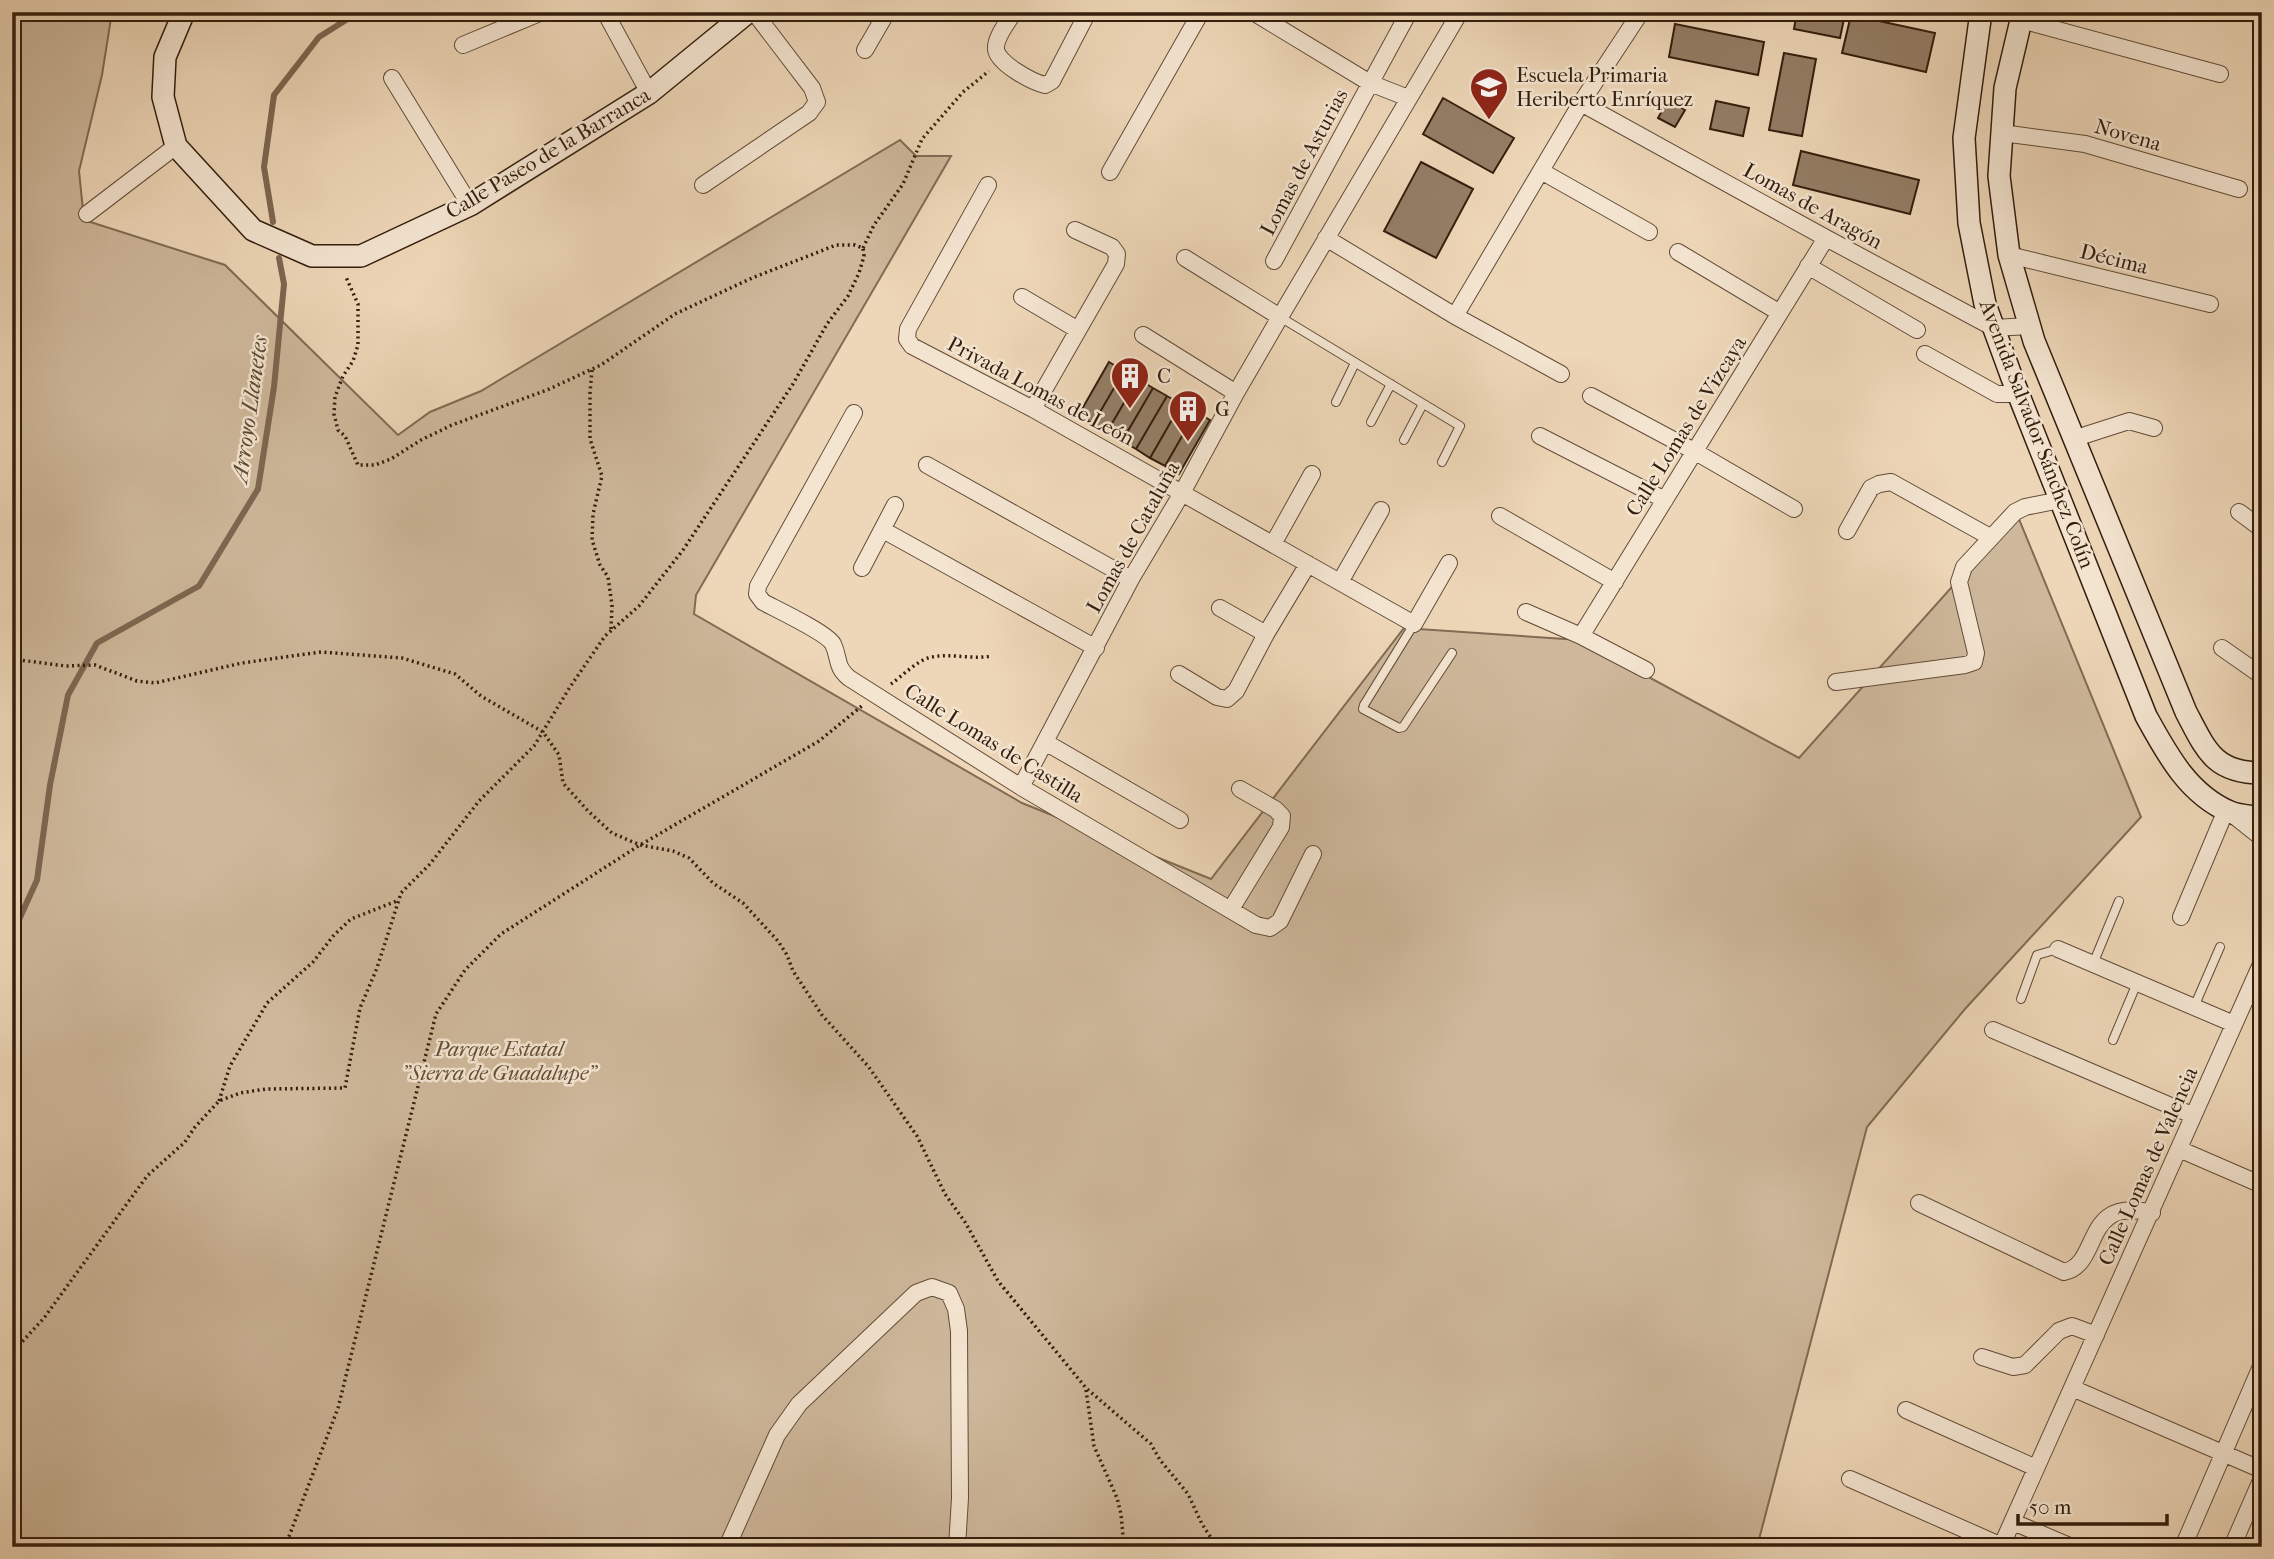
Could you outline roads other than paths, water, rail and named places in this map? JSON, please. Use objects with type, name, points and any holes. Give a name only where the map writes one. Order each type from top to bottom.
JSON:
[{"type":"street","name":"Calle Paseo de la Barranca","points":[[184,12],[165,57],[163,97],[176,146],[253,230],[312,257],[361,256],[470,205],[649,93],[748,12]]},
{"type":"street","points":[[463,45],[542,12]]},
{"type":"street","points":[[605,12],[649,93]]},
{"type":"street","points":[[703,185],[809,113],[817,102],[812,88],[754,12]]},
{"type":"street","points":[[865,50],[887,12]]},
{"type":"street","points":[[1014,12],[999,38],[996,49],[1001,60],[1035,83],[1045,85],[1052,80],[1088,12]]},
{"type":"street","points":[[1110,172],[1201,12]]},
{"type":"street","name":"Lomas de Asturias","points":[[1253,12],[1283,20],[1370,83],[1408,98]]},
{"type":"street","name":"Lomas de Asturias","points":[[1274,261],[1409,12]]},
{"type":"street","name":"Lomas de Cataluña","points":[[1021,787],[1131,579],[1182,493],[1236,393],[1460,12]]},
{"type":"street","points":[[1455,316],[1581,103],[1641,12]]},
{"type":"street","name":"Avenida Salvador Sánchez Colín","points":[[1981,12],[1964,138],[1969,223],[1985,304],[2146,716],[2174,766],[2202,796],[2229,812]]},
{"type":"street","points":[[2022,16],[2220,74]]},
{"type":"street","name":"Avenida Salvador Sánchez Colín","points":[[2022,16],[2006,88],[1999,176],[2009,256],[2029,326],[2186,712],[2203,745],[2219,763],[2252,773]]},
{"type":"street","points":[[392,78],[470,205]]},
{"type":"street","name":"Lomas de Aragón","points":[[1581,103],[1994,328]]},
{"type":"street","name":"Novena","points":[[2002,133],[2085,144],[2239,189]]},
{"type":"street","points":[[87,214],[176,146]]},
{"type":"street","points":[[1541,172],[1649,232]]},
{"type":"street","name":"Privada Lomas de León","points":[[988,185],[908,329],[907,338],[912,346],[1033,409],[1414,624]]},
{"type":"street","points":[[1033,409],[1116,264],[1118,254],[1112,247],[1075,230]]},
{"type":"street","points":[[1326,238],[1455,316],[1562,374]]},
{"type":"street","name":"Calle Lomas de Vizcaya","points":[[1581,636],[1826,238]]},
{"type":"street","points":[[1678,251],[1780,313]]},
{"type":"street","name":"Décima","points":[[2009,256],[2210,304]]},
{"type":"street","points":[[1185,258],[1280,317]]},
{"type":"street","points":[[1808,266],[1917,330]]},
{"type":"street","points":[[1022,297],[1077,330]]},
{"type":"street","points":[[1994,328],[2029,326]]},
{"type":"street","points":[[1143,335],[1236,393]]},
{"type":"street","points":[[1925,354],[1997,394],[2018,394]]},
{"type":"street","points":[[1591,396],[1695,451],[1794,509]]},
{"type":"street","name":"Calle Lomas de Castilla","points":[[854,413],[758,586],[757,594],[762,602],[823,635],[832,643],[840,670],[876,694],[1021,787],[1256,925],[1270,928],[1280,921],[1313,855]]},
{"type":"street","points":[[2073,439],[2129,421],[2154,428]]},
{"type":"street","points":[[1540,436],[1665,500]]},
{"type":"street","points":[[927,465],[1131,579]]},
{"type":"street","points":[[1273,544],[1312,474]]},
{"type":"street","points":[[1847,531],[1871,488],[1891,482],[1990,537]]},
{"type":"street","points":[[1836,682],[1974,662],[1976,653],[1959,582],[1964,568],[2015,512],[2025,507],[2060,500]]},
{"type":"street","points":[[862,568],[895,505]]},
{"type":"street","points":[[1340,582],[1381,509]]},
{"type":"street","points":[[2239,512],[2262,529]]},
{"type":"street","points":[[1500,516],[1615,582]]},
{"type":"street","points":[[883,530],[1096,648]]},
{"type":"street","points":[[2081,552],[2115,540]]},
{"type":"street","points":[[1414,624],[1449,563]]},
{"type":"street","points":[[1179,674],[1217,697],[1227,699],[1236,691],[1308,564]]},
{"type":"street","points":[[1220,608],[1266,634]]},
{"type":"street","points":[[1526,612],[1581,636],[1646,670]]},
{"type":"street","points":[[2222,648],[2262,676]]},
{"type":"street","points":[[1045,743],[1180,820]]},
{"type":"street","points":[[1230,909],[1281,827],[1282,816],[1275,809],[1240,789]]},
{"type":"street","points":[[2229,812],[2262,818]]},
{"type":"street","points":[[2229,812],[2262,838]]},
{"type":"street","points":[[2181,917],[2229,812]]},
{"type":"street","points":[[2057,949],[2234,1024]]},
{"type":"street","name":"Calle Lomas de Valencia","points":[[2002,1547],[2192,1115],[2260,969]]},
{"type":"street","points":[[1993,1030],[2192,1115]]},
{"type":"street","points":[[2179,1149],[2262,1185]]},
{"type":"street","points":[[1919,1203],[2064,1272],[2074,1270],[2080,1262],[2102,1220],[2131,1208],[2151,1213]]},
{"type":"street","points":[[727,1547],[777,1435],[799,1404],[916,1293],[932,1287],[948,1293],[956,1309],[959,1331],[960,1520],[957,1547]]},
{"type":"street","points":[[1982,1357],[2013,1367],[2025,1365],[2059,1331],[2072,1326],[2096,1335]]},
{"type":"street","points":[[2183,1547],[2262,1364]]},
{"type":"street","points":[[2072,1388],[2262,1469]]},
{"type":"street","points":[[1906,1410],[2036,1468]]},
{"type":"street","points":[[2232,1547],[2262,1478]]},
{"type":"street","points":[[1850,1479],[2002,1547]]},
{"type":"street","points":[[2013,1522],[2072,1547]]},
{"type":"lane","points":[[1280,317],[1460,426],[1442,462]]},
{"type":"lane","points":[[1336,402],[1355,363]]},
{"type":"lane","points":[[1371,422],[1391,384]]},
{"type":"lane","points":[[1404,440],[1423,404]]},
{"type":"lane","points":[[1414,624],[1363,709],[1399,728],[1404,727],[1452,653]]},
{"type":"lane","points":[[2093,964],[2119,901]]},
{"type":"lane","points":[[2194,1007],[2220,947]]},
{"type":"lane","points":[[2021,999],[2037,955],[2057,949]]},
{"type":"lane","points":[[2113,1040],[2137,983]]},
{"type":"waterway","name":"Arroyo Llanetes","points":[[273,222],[264,167],[274,95],[319,37],[356,12]]},
{"type":"waterway","name":"Arroyo Llanetes","points":[[12,935],[37,880],[50,785],[68,695],[97,643],[199,586],[258,489],[274,387],[284,284],[279,258]]},
{"type":"place","name":"Escuela Primaria Heriberto Enríquez","points":[[1489,121]]},
{"type":"place","name":"C","points":[[1130,410]]},
{"type":"place","name":"G","points":[[1188,443]]},
{"type":"park label","name":"Parque Estatal \"Sierra de Guadalupe\"","points":[[499,1061]]}]
